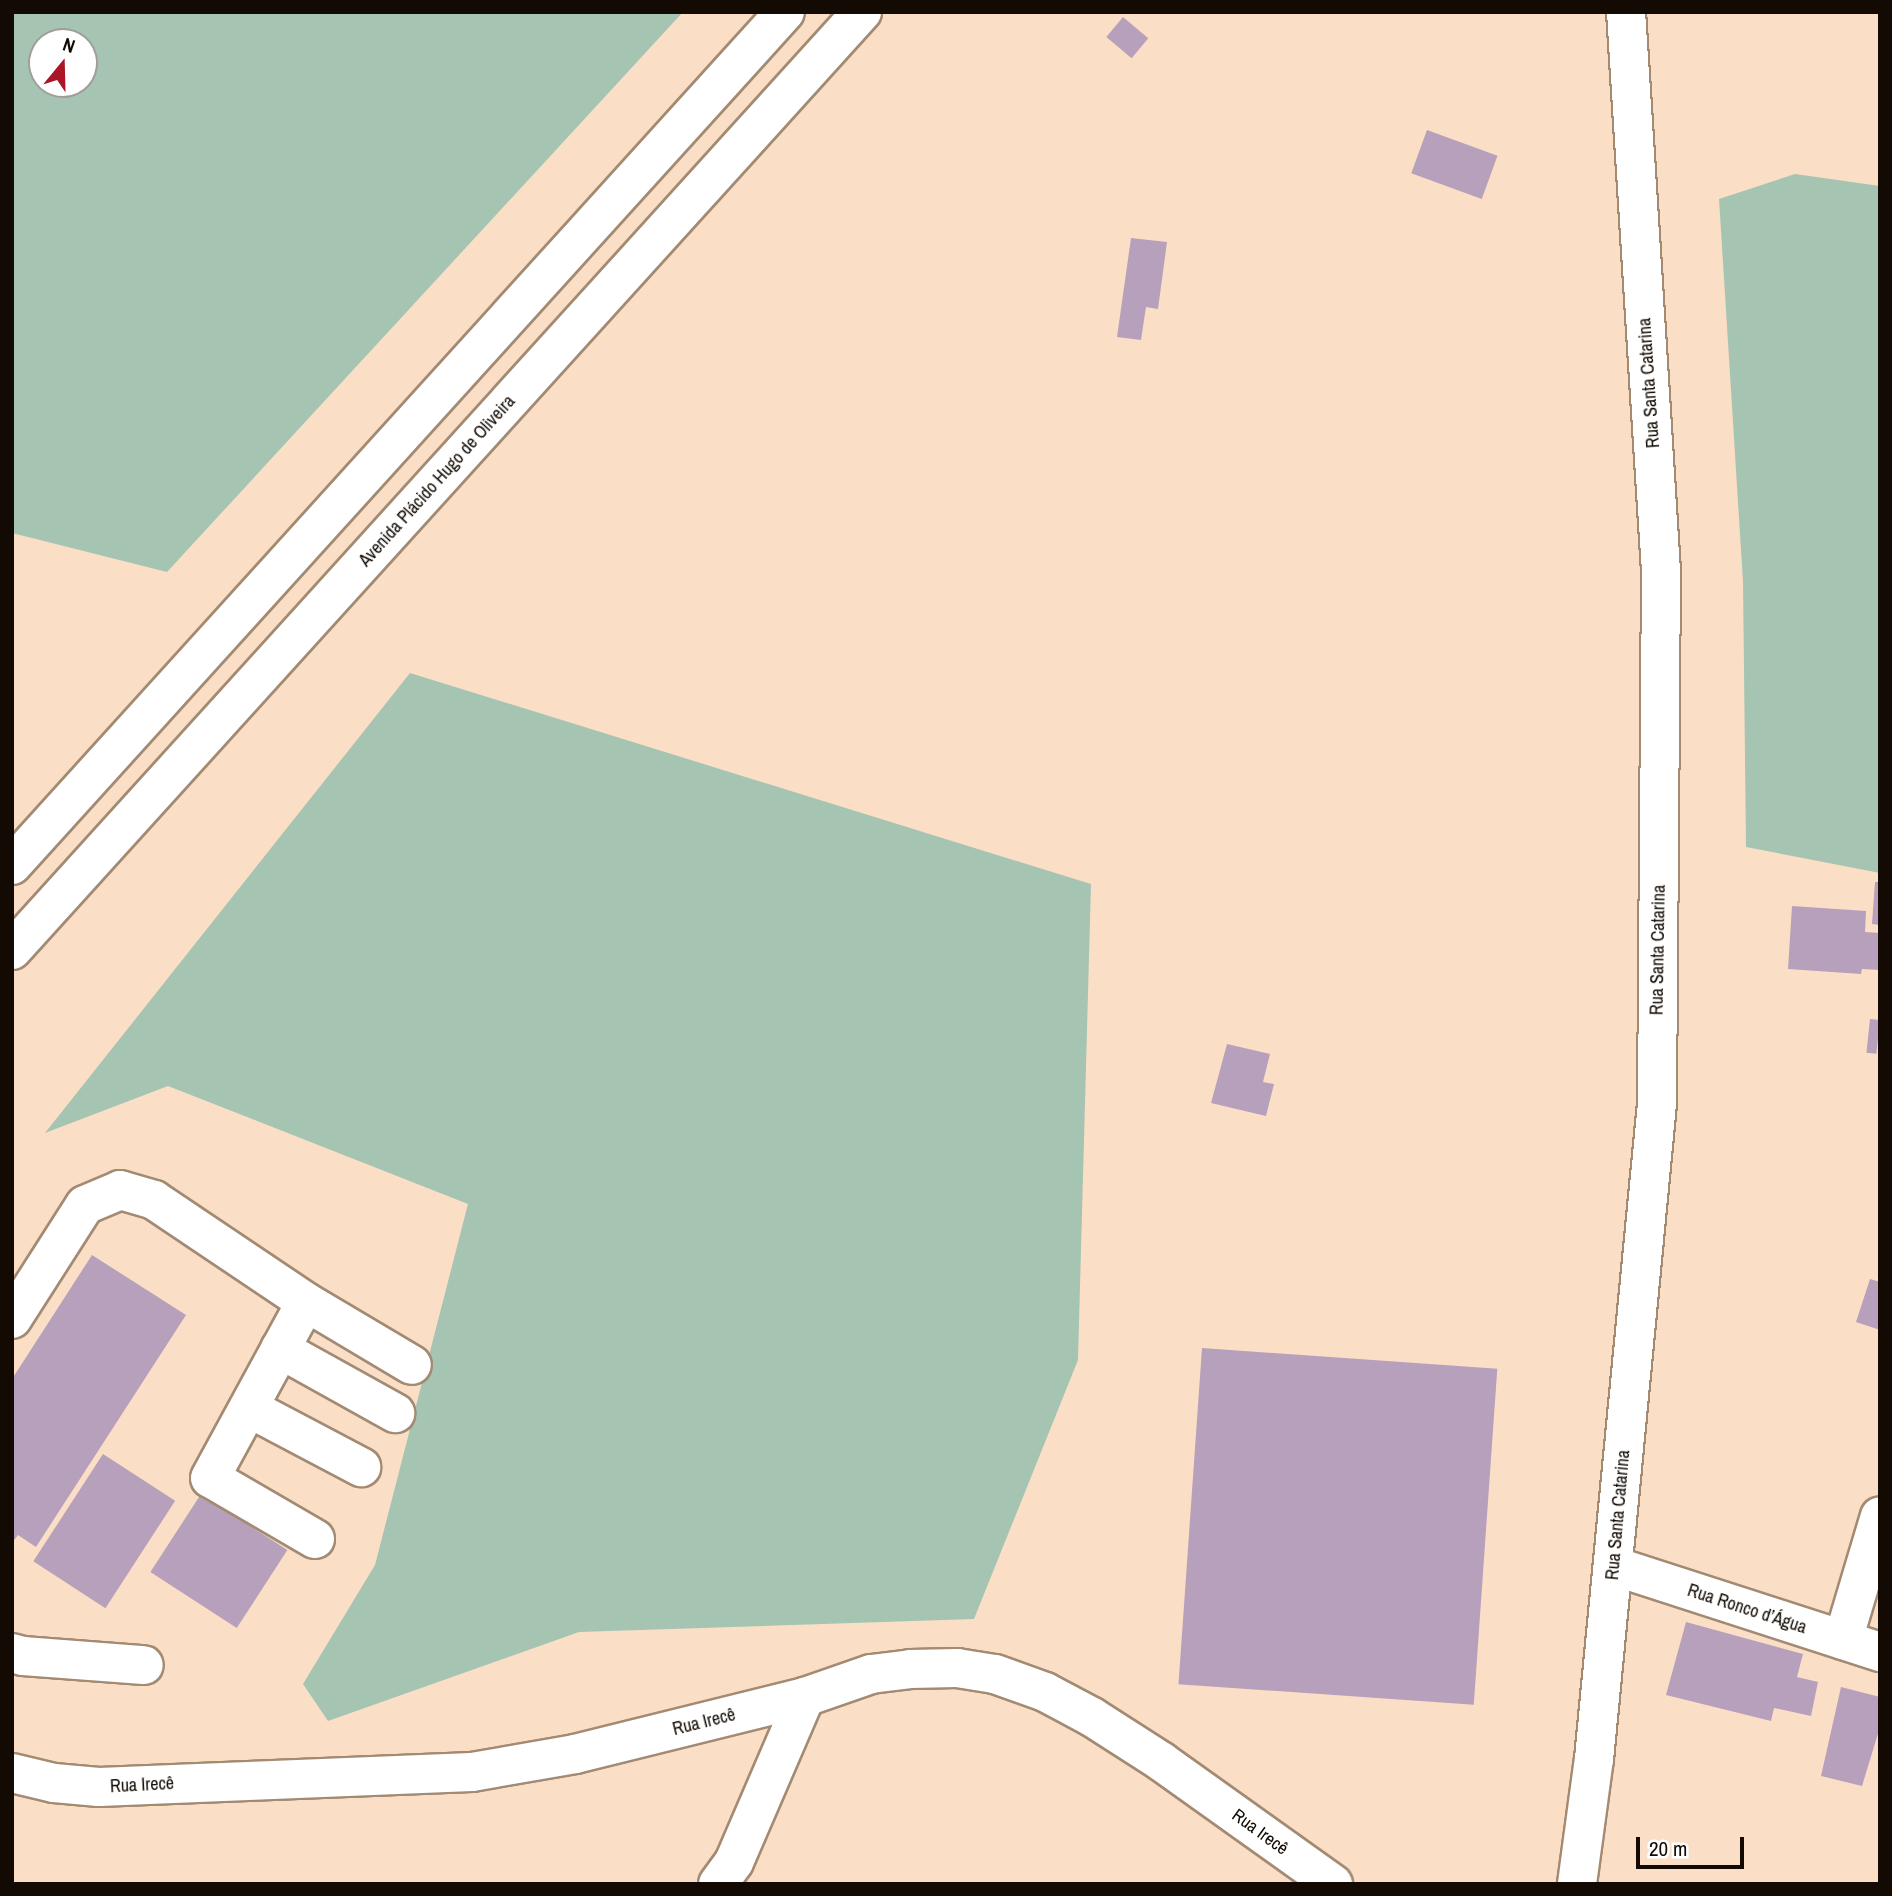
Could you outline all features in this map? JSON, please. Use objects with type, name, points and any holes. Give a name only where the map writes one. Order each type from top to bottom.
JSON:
[{"type":"street","points":[[12,865],[785,12]]},
{"type":"street","name":"Avenida Plácido Hugo de Oliveira","points":[[12,950],[862,12]]},
{"type":"street","name":"Rua Santa Catarina","points":[[1577,1884],[1594,1759],[1614,1566],[1657,1103],[1661,571],[1626,12]]},
{"type":"street","points":[[12,1319],[85,1205],[120,1190],[154,1200],[306,1302],[412,1366]]},
{"type":"street","points":[[306,1302],[210,1478],[315,1539]]},
{"type":"street","points":[[280,1349],[395,1413]]},
{"type":"street","points":[[249,1408],[361,1467]]},
{"type":"street","points":[[1843,1640],[1880,1516]]},
{"type":"street","name":"Rua Ronco d’Água","points":[[1614,1566],[1880,1652]]},
{"type":"street","points":[[12,1653],[145,1665]]},
{"type":"street","name":"Rua Irecê","points":[[12,1773],[54,1783],[99,1787],[472,1772],[575,1754],[806,1697],[871,1675],[910,1669],[957,1668],[995,1674],[1045,1692],[1092,1717],[1162,1762],[1333,1884]]},
{"type":"street","points":[[718,1884],[734,1862],[806,1697]]},
{"type":"green space","points":[[12,12],[683,12],[167,572],[12,533]]},
{"type":"green space","points":[[1795,174],[1880,186],[1880,873],[1746,847],[1743,582],[1719,199]]},
{"type":"green space","points":[[410,673],[1091,884],[1078,1360],[974,1619],[579,1632],[328,1721],[303,1684],[375,1565],[468,1204],[168,1086],[45,1133]]},
{"type":"building","points":[[1123,17],[1148,38],[1132,58],[1106,37]]},
{"type":"building","points":[[1427,130],[1497,156],[1482,199],[1411,173]]},
{"type":"building","points":[[1131,238],[1167,242],[1158,309],[1146,307],[1141,340],[1117,337]]},
{"type":"building","points":[[1875,882],[1880,882],[1880,925],[1872,924]]},
{"type":"building","points":[[1792,906],[1866,911],[1865,932],[1880,933],[1880,970],[1862,969],[1861,974],[1788,969]]},
{"type":"building","points":[[1870,1019],[1880,1020],[1876,1054],[1866,1053]]},
{"type":"building","points":[[1227,1044],[1270,1054],[1263,1082],[1274,1084],[1266,1116],[1211,1103]]},
{"type":"building","points":[[92,1255],[186,1315],[36,1547],[18,1535],[12,1543],[12,1379]]},
{"type":"building","points":[[1870,1279],[1880,1282],[1880,1330],[1856,1322]]},
{"type":"building","points":[[1202,1348],[1497,1369],[1474,1705],[1178,1684]]},
{"type":"building","points":[[103,1454],[175,1501],[105,1608],[33,1561]]},
{"type":"building","points":[[201,1494],[287,1550],[237,1628],[150,1572]]},
{"type":"building","points":[[1686,1622],[1803,1654],[1797,1677],[1818,1682],[1811,1716],[1774,1708],[1771,1721],[1666,1695]]},
{"type":"building","points":[[1841,1687],[1880,1697],[1880,1727],[1862,1786],[1821,1776]]}]
